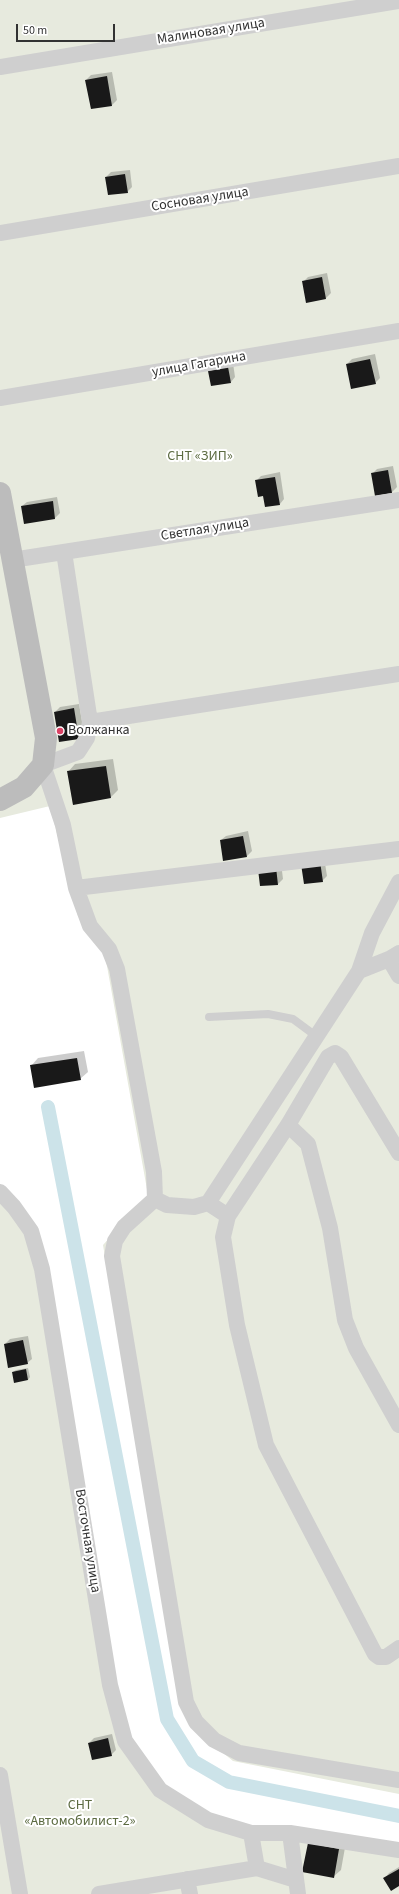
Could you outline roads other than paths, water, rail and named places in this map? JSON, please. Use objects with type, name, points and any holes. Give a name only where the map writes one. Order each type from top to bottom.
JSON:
[{"type":"street","name":"Малиновая улица","points":[[0,67],[399,1]]},
{"type":"street","name":"Сосновая улица","points":[[0,233],[399,166]]},
{"type":"street","name":"улица Гагарина","points":[[0,398],[399,331]]},
{"type":"street","points":[[0,493],[46,738],[43,765],[63,825],[76,888],[90,926],[109,949],[117,969],[154,1172],[155,1198],[124,1227],[115,1241],[112,1256],[186,1702],[196,1722],[214,1740],[239,1753],[399,1780]]},
{"type":"street","name":"Светлая улица","points":[[12,560],[399,500]]},
{"type":"street","points":[[0,800],[24,787],[43,765],[78,752],[87,738],[90,722],[64,552]]},
{"type":"street","points":[[90,722],[399,674]]},
{"type":"street","points":[[76,888],[399,849]]},
{"type":"street","points":[[155,1198],[167,1205],[194,1207],[208,1203],[359,971],[372,933],[399,882]]},
{"type":"street","points":[[359,971],[394,956],[399,976]]},
{"type":"street","points":[[399,1153],[341,1057],[334,1053],[328,1057],[288,1125],[228,1216],[223,1237],[237,1325],[266,1445],[375,1654],[379,1657],[386,1657],[399,1648]]},
{"type":"street","points":[[288,1125],[308,1144],[330,1228],[345,1320],[356,1348],[399,1425]]},
{"type":"street","name":"Восточная улица","points":[[0,1192],[14,1207],[31,1231],[42,1269],[110,1685],[125,1741],[160,1790],[208,1820],[251,1833],[290,1833],[399,1850]]},
{"type":"street","points":[[208,1203],[228,1216]]},
{"type":"street","points":[[0,1775],[20,1894]]},
{"type":"street","points":[[251,1833],[257,1868]]},
{"type":"street","points":[[290,1833],[297,1887]]},
{"type":"street","points":[[99,1894],[189,1887],[257,1868],[297,1887]]},
{"type":"lane","points":[[209,1017],[268,1014],[293,1019],[316,1036]]},
{"type":"waterway","points":[[48,1107],[167,1719],[193,1761],[229,1782],[399,1816]]},
{"type":"place","name":"Волжанка","points":[[60,731]]},
{"type":"park label","name":"СНТ «ЗИП»","points":[[200,457]]},
{"type":"park label","name":"СНТ «Автомобилист-2»","points":[[80,1814]]}]
